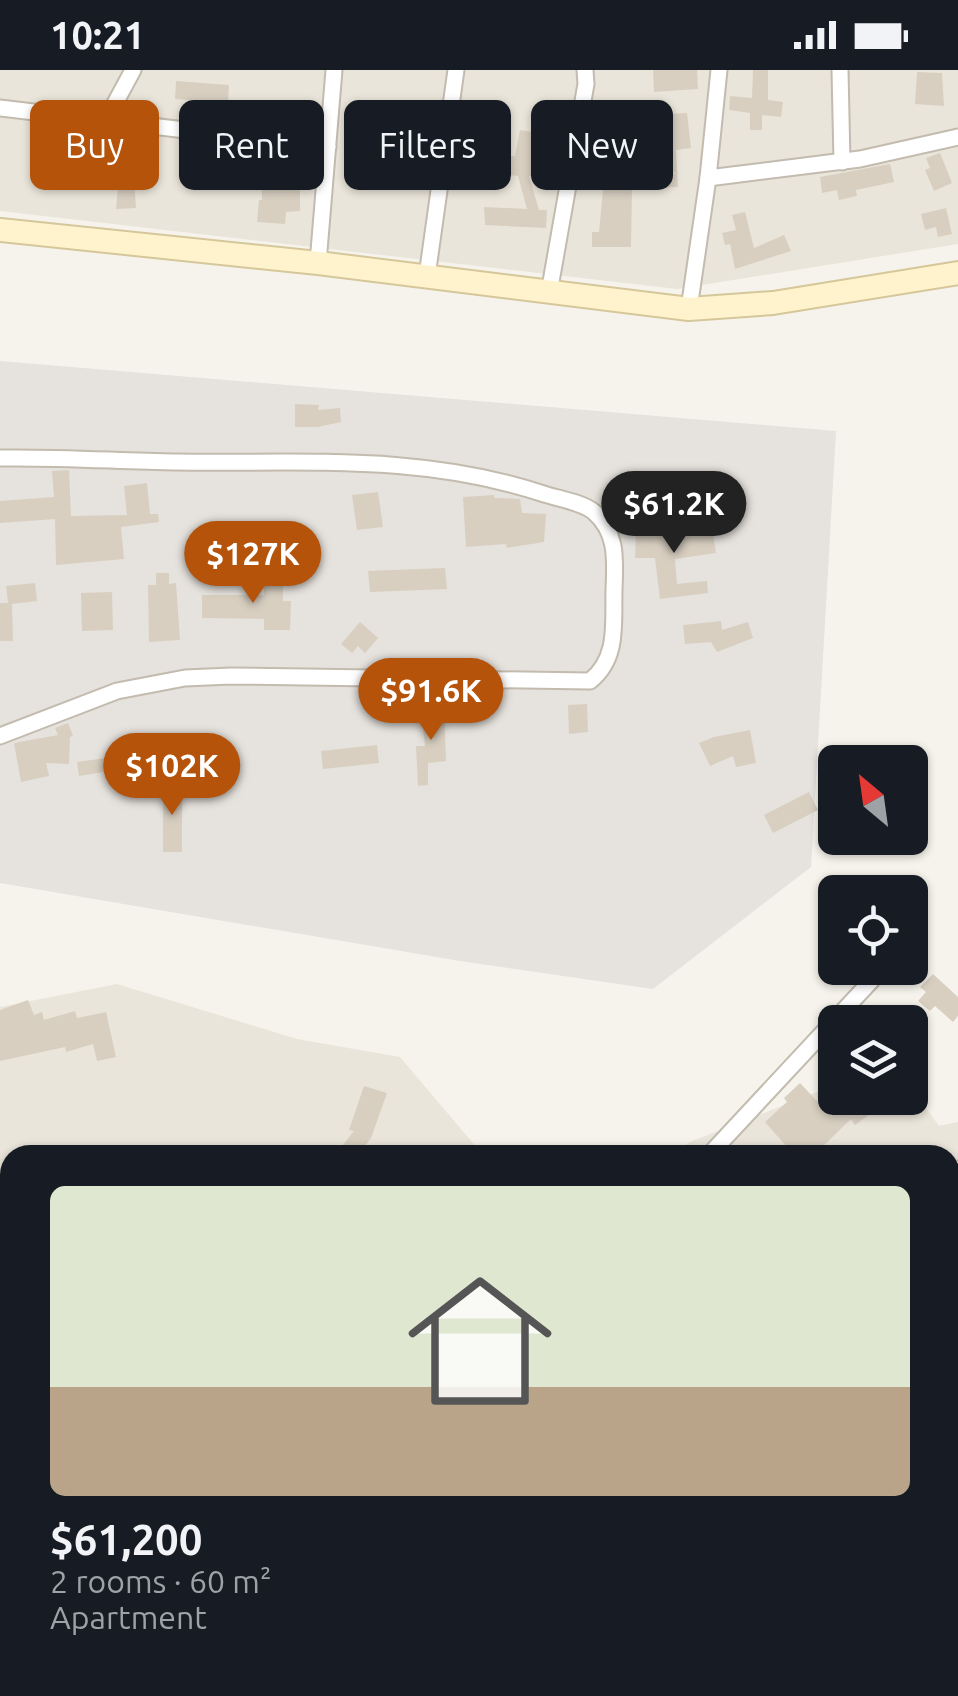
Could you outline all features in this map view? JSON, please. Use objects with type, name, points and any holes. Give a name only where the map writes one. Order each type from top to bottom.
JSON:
[{"type":"street","points":[[117,100],[133,70]]},
{"type":"street","points":[[318,263],[334,70]]},
{"type":"street","points":[[427,276],[456,70]]},
{"type":"street","points":[[549,293],[586,70]]},
{"type":"street","points":[[689,310],[719,70]]},
{"type":"street","points":[[840,70],[842,162]]},
{"type":"street","points":[[0,108],[30,111]]},
{"type":"street","points":[[159,126],[328,147]]},
{"type":"street","points":[[708,178],[842,162],[958,136]]},
{"type":"street","points":[[0,230],[318,263],[689,310],[760,304],[958,273]]},
{"type":"street","points":[[0,458],[344,461],[470,472],[592,510],[614,541],[615,561],[612,649],[604,670],[590,680],[185,678],[116,691],[0,736]]},
{"type":"street","points":[[718,1145],[867,985]]},
{"type":"shaded area","points":[[0,70],[958,70],[958,244],[677,289],[0,211]]},
{"type":"shaded area","points":[[0,361],[836,431],[811,867],[653,989],[460,961],[0,883]]},
{"type":"shaded area","points":[[117,984],[297,1039],[400,1057],[475,1145],[0,1145],[0,1007]]},
{"type":"shaded area","points":[[818,1092],[818,1115],[928,1115],[928,1110],[939,1126],[958,1122],[958,1145],[686,1145]]},
{"type":"building","points":[[653,70],[697,70],[698,89],[654,92]]},
{"type":"building","points":[[753,70],[768,70],[768,100],[783,102],[781,117],[762,115],[762,130],[750,130],[750,113],[729,110],[730,96],[752,98]]},
{"type":"building","points":[[917,72],[942,73],[944,106],[915,104]]},
{"type":"building","points":[[176,81],[229,85],[228,100],[175,99]]},
{"type":"building","points":[[687,113],[691,148],[676,150],[678,187],[673,187],[673,174],[677,174],[673,172],[673,114]]},
{"type":"building","points":[[520,130],[531,132],[531,190],[539,210],[547,210],[546,228],[485,225],[484,207],[527,209],[518,176],[511,175],[511,156],[515,156]]},
{"type":"building","points":[[940,153],[952,183],[934,191],[925,170],[930,168],[926,158]]},
{"type":"building","points":[[890,164],[894,182],[856,190],[857,196],[839,200],[837,190],[822,193],[820,177]]},
{"type":"building","points":[[118,190],[135,190],[136,208],[116,209]]},
{"type":"building","points":[[262,190],[300,190],[300,211],[286,212],[285,224],[257,222]]},
{"type":"building","points":[[603,190],[632,190],[631,247],[592,247],[592,232],[599,232]]},
{"type":"building","points":[[946,208],[952,234],[938,237],[936,227],[925,230],[921,214]]},
{"type":"building","points":[[745,212],[754,248],[784,235],[791,251],[735,269],[730,244],[725,245],[722,233],[736,230],[732,215]]},
{"type":"building","points":[[295,404],[319,405],[318,410],[340,408],[341,422],[295,427]]},
{"type":"building","points":[[69,470],[71,516],[127,515],[124,486],[147,483],[150,514],[158,514],[159,522],[121,527],[124,559],[56,565],[55,519],[0,523],[0,501],[54,497],[52,471]]},
{"type":"building","points":[[378,492],[383,527],[357,530],[352,495]]},
{"type":"building","points":[[494,495],[520,499],[522,513],[546,514],[544,542],[507,548],[506,544],[466,547],[463,497]]},
{"type":"building","points":[[712,527],[716,553],[675,559],[677,584],[707,581],[708,593],[660,599],[655,558],[635,558],[636,529]]},
{"type":"building","points":[[445,568],[447,589],[370,592],[368,571]]},
{"type":"building","points":[[156,573],[169,573],[169,584],[176,583],[180,640],[149,642],[148,585],[156,585]]},
{"type":"building","points":[[264,575],[283,575],[283,601],[291,601],[290,630],[264,630],[264,619],[202,618],[202,595],[264,595]]},
{"type":"building","points":[[35,583],[37,601],[12,604],[13,641],[0,641],[0,603],[8,603],[6,586]]},
{"type":"building","points":[[112,592],[113,630],[82,631],[81,593]]},
{"type":"building","points":[[721,621],[722,630],[748,622],[753,638],[717,652],[711,642],[685,644],[683,625]]},
{"type":"building","points":[[360,622],[378,638],[365,653],[358,646],[352,653],[341,644]]},
{"type":"building","points":[[587,704],[588,732],[569,734],[568,705]]},
{"type":"building","points":[[444,708],[446,761],[428,763],[428,785],[418,786],[416,746],[425,746],[421,711]]},
{"type":"building","points":[[68,723],[73,736],[69,764],[46,763],[49,776],[21,782],[14,743],[58,735],[55,728]]},
{"type":"building","points":[[750,730],[756,763],[736,767],[733,756],[710,766],[699,743]]},
{"type":"building","points":[[377,745],[379,763],[323,769],[321,751]]},
{"type":"building","points":[[128,755],[129,768],[79,776],[77,762]]},
{"type":"building","points":[[163,784],[182,784],[182,852],[163,852]]},
{"type":"building","points":[[809,792],[818,810],[773,833],[764,815]]},
{"type":"building","points":[[933,974],[958,997],[958,1016],[953,1022],[935,1006],[930,1011],[928,1005],[918,1001],[926,992],[920,987],[928,985]]},
{"type":"building","points":[[28,1000],[34,1015],[42,1012],[44,1020],[75,1011],[77,1018],[106,1012],[116,1057],[97,1061],[93,1044],[66,1052],[65,1047],[0,1061],[0,1010]]},
{"type":"building","points":[[800,1083],[818,1102],[818,1115],[869,1115],[855,1125],[851,1119],[824,1145],[785,1145],[765,1122],[787,1102],[784,1098]]},
{"type":"building","points":[[364,1086],[387,1093],[366,1145],[343,1145],[354,1131],[349,1130]]}]
